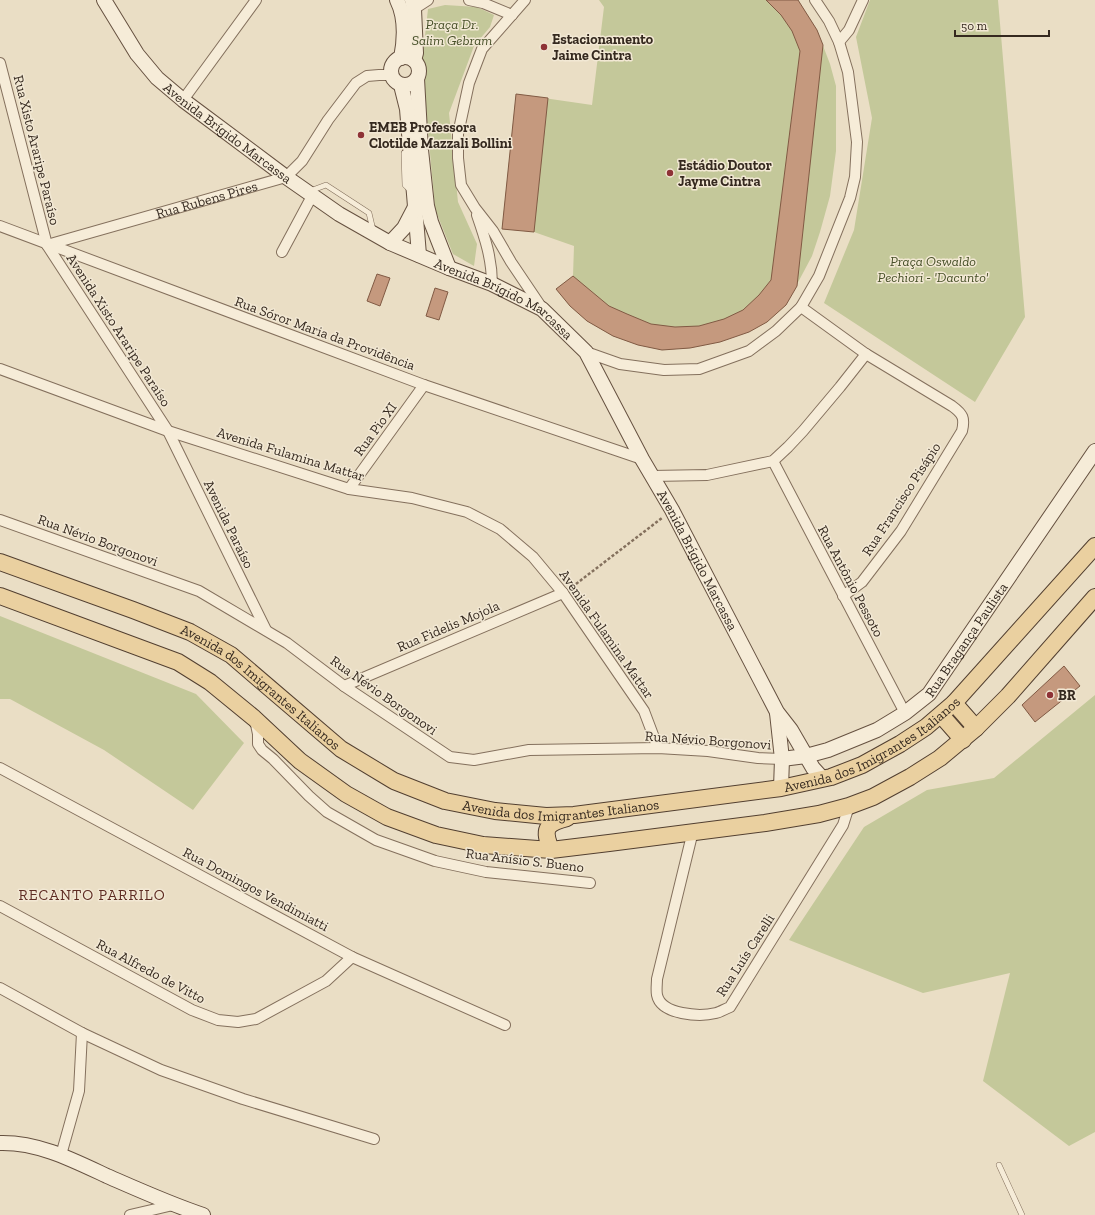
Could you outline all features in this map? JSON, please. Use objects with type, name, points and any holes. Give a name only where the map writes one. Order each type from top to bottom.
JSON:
[{"type":"main road","name":"Avenida dos Imigrantes Italianos","points":[[0,562],[190,632],[231,656],[341,749],[394,781],[445,801],[495,811],[546,816],[574,815],[781,788],[831,777],[862,765],[900,744],[926,727],[954,703],[1095,546]]},
{"type":"main road","name":"Avenida dos Imigrantes Italianos","points":[[0,596],[178,662],[210,682],[254,718],[300,761],[346,794],[387,817],[436,835],[483,846],[551,850],[765,823],[819,814],[849,806],[873,797],[910,777],[940,758],[963,740],[1008,696],[1095,598]]},
{"type":"main road","points":[[954,703],[976,728]]},
{"type":"main road","points":[[941,715],[963,740]]},
{"type":"main road","points":[[551,850],[546,833],[549,826],[557,821],[574,815]]},
{"type":"street","name":"Avenida Brígido Marcassa","points":[[104,0],[137,54],[157,78],[183,100],[309,194],[339,214],[390,243],[492,284],[542,309],[586,352],[642,459],[672,510],[777,712],[791,730],[813,768],[823,779]]},
{"type":"street","points":[[183,100],[256,0]]},
{"type":"street","points":[[396,0],[402,10],[407,59]]},
{"type":"street","points":[[419,255],[407,109],[391,70],[394,62],[407,59],[416,53],[413,5],[428,0]]},
{"type":"street","points":[[469,0],[483,3],[512,14]]},
{"type":"street","points":[[525,0],[482,49],[470,84],[458,134],[458,158],[461,185],[475,208],[493,231],[511,262],[542,309]]},
{"type":"street","points":[[586,352],[620,364],[664,370],[699,369],[749,351],[776,331],[801,307],[819,276],[850,198],[855,177],[857,142],[848,72],[839,42],[829,21],[815,0]]},
{"type":"street","points":[[839,42],[849,30],[863,0]]},
{"type":"street","points":[[407,59],[417,63],[420,71],[417,79],[421,150],[427,206],[440,247],[449,268]]},
{"type":"street","name":"Rua Xisto Araripe Paraíso","points":[[0,63],[47,244]]},
{"type":"street","points":[[286,177],[302,160],[328,120],[356,83],[367,76],[380,74],[410,84],[417,79]]},
{"type":"street","name":"Rua Rubens Pires","points":[[47,244],[286,177]]},
{"type":"street","points":[[282,252],[309,194]]},
{"type":"street","points":[[390,243],[404,228],[414,201]]},
{"type":"street","points":[[475,208],[488,247],[492,269],[492,284]]},
{"type":"street","name":"Rua Sóror Maria da Providência","points":[[0,226],[424,384],[642,459]]},
{"type":"street","name":"Avenida Xisto Araripe Paraíso","points":[[47,244],[168,431]]},
{"type":"street","points":[[652,476],[707,475],[773,461],[804,430],[866,354],[801,307]]},
{"type":"street","name":"Rua Francisco Pisápio","points":[[843,596],[862,582],[901,531],[962,431],[964,420],[960,411],[866,354]]},
{"type":"street","name":"Avenida Fulamina Mattar","points":[[0,369],[168,431],[349,489],[412,498],[467,512],[500,529],[533,557],[563,593],[644,711],[658,748]]},
{"type":"street","name":"Rua Pio XI","points":[[349,489],[424,384]]},
{"type":"street","name":"Avenida Paraíso","points":[[168,431],[266,630]]},
{"type":"street","name":"Rua Bragança Paulista","points":[[782,759],[806,756],[828,750],[877,730],[905,713],[928,694],[1095,451]]},
{"type":"street","name":"Rua Antônio Pessoto","points":[[773,461],[905,713]]},
{"type":"street","name":"Rua Névio Borgonovi","points":[[0,520],[199,591],[287,643],[344,686],[450,757],[474,760],[529,750],[658,748],[708,751],[758,758],[782,759]]},
{"type":"street","name":"Rua Fidelis Mojola","points":[[344,686],[563,593]]},
{"type":"street","name":"Avenida Brígido Marcassa","points":[[777,712],[782,759],[781,788]]},
{"type":"street","name":"Rua Anísio S. Bueno","points":[[254,718],[258,734],[258,744],[262,750],[272,758],[308,796],[327,812],[376,840],[435,862],[486,872],[590,883]]},
{"type":"street","name":"Rua Domingos Vendimiatti","points":[[0,768],[352,957],[505,1024]]},
{"type":"street","name":"Rua Luís Carelli","points":[[693,831],[657,979],[657,995],[662,1004],[676,1011],[695,1016],[716,1013],[730,1007],[843,825],[849,806]]},
{"type":"street","name":"Rua Alfredo de Vitto","points":[[0,906],[192,1010],[218,1020],[238,1022],[256,1019],[326,981],[352,957]]},
{"type":"street","points":[[0,988],[82,1033],[161,1070],[243,1099],[374,1140]]},
{"type":"street","points":[[61,1155],[79,1091],[82,1033]]},
{"type":"street","points":[[0,1143],[31,1146],[61,1155],[173,1205],[203,1215]]},
{"type":"street","points":[[130,1215],[173,1205]]},
{"type":"lane","points":[[403,130],[402,114],[407,109]]},
{"type":"lane","points":[[403,145],[405,185],[414,201]]},
{"type":"lane","points":[[999,1165],[1022,1215]]},
{"type":"path","points":[[563,593],[672,510]]},
{"type":"green space","name":"Estádio Doutor Jayme Cintra","points":[[599,0],[798,0],[817,30],[830,64],[836,86],[836,151],[830,196],[812,256],[786,305],[767,322],[720,342],[690,348],[662,350],[638,345],[613,336],[587,321],[570,306],[556,289],[573,276],[574,246],[534,232],[502,229],[516,94],[592,105],[604,7]]},
{"type":"green space","name":"Praça Oswaldo Pechiori - 'Dacunto'","points":[[870,0],[998,0],[1025,317],[975,402],[824,303],[854,230],[872,118],[856,37]]},
{"type":"green space","name":"Praça Dr. Salim Gebram","points":[[445,5],[477,7],[494,15],[490,27],[474,46],[449,113],[458,202],[477,244],[474,266],[453,254],[435,209],[422,63],[428,9]]},
{"type":"green space","points":[[0,616],[196,694],[244,743],[193,810],[104,750],[10,699],[0,699]]},
{"type":"green space","points":[[1095,695],[1095,1132],[1069,1146],[983,1081],[1010,973],[923,993],[789,940],[864,827],[927,790],[994,778]]},
{"type":"building","points":[[766,0],[798,0],[817,30],[823,45],[797,286],[786,305],[767,322],[749,332],[720,342],[690,348],[662,350],[638,345],[613,336],[587,321],[570,306],[556,289],[573,276],[609,306],[651,324],[675,327],[699,326],[724,319],[743,310],[759,295],[771,280],[800,51],[792,31],[781,15]]},
{"type":"building","points":[[516,94],[548,98],[534,232],[502,229]]},
{"type":"building","points":[[377,274],[390,278],[380,306],[367,301]]},
{"type":"building","points":[[435,288],[448,292],[439,320],[426,316]]},
{"type":"building","name":"BR","points":[[1064,666],[1080,686],[1035,722],[1022,705]]},
{"type":"place","name":"Estacionamento Jaime Cintra","points":[[544,47]]},
{"type":"place","name":"EMEB Professora Clotilde Mazzali Bollini","points":[[361,135]]},
{"type":"place","name":"Estádio Doutor Jayme Cintra","points":[[670,173]]},
{"type":"place","name":"BR","points":[[1050,695]]},
{"type":"district","name":"RECANTO PARRILO","points":[[92,895]]}]
